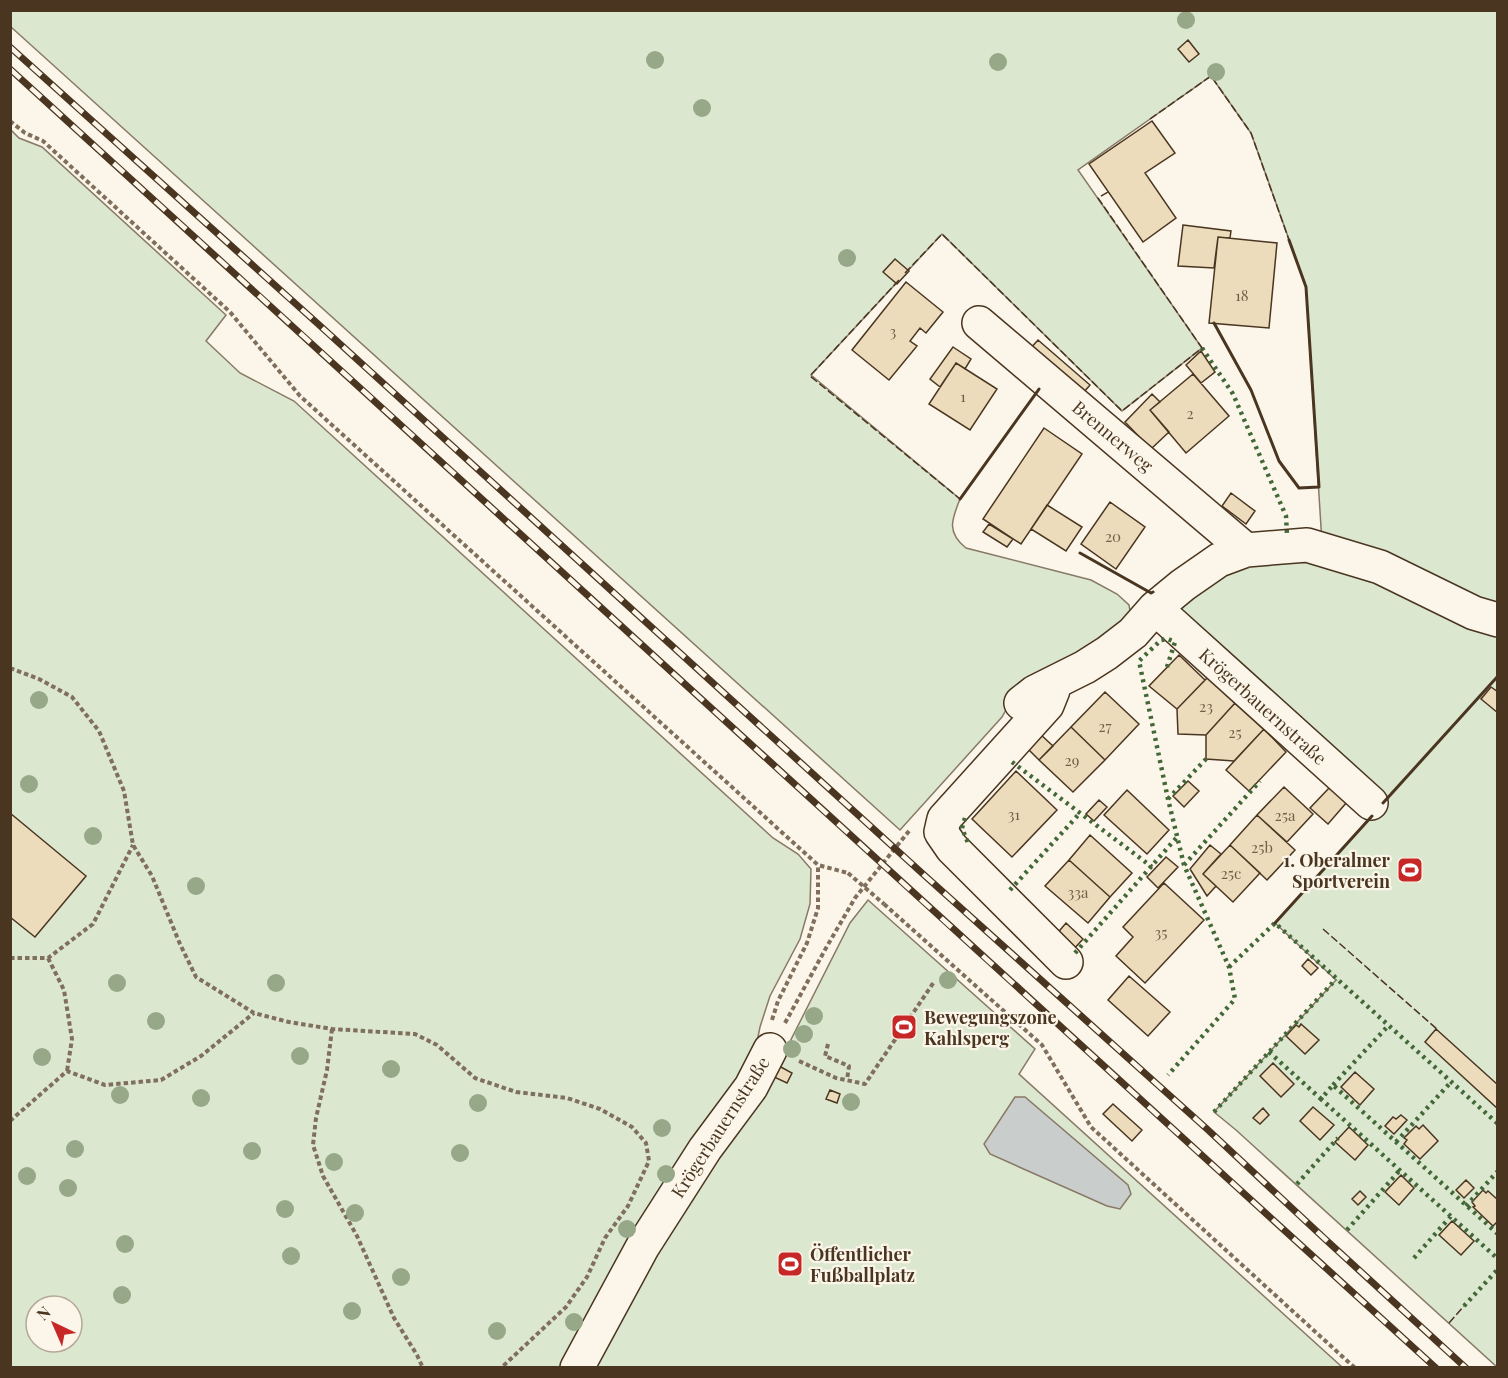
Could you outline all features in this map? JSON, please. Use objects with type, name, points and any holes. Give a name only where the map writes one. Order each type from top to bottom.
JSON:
[{"type":"street","name":"Brennerweg","points":[[979,323],[1246,550]]},
{"type":"street","points":[[1021,704],[1035,692],[1085,667],[1107,653],[1133,633],[1155,608],[1183,585],[1220,560],[1246,550],[1307,545],[1380,567],[1474,613],[1497,620]]},
{"type":"street","name":"Krögerbauernstraße","points":[[1155,608],[1371,803]]},
{"type":"street","points":[[1057,680],[1047,705],[944,819],[941,832],[952,848],[1066,962]]},
{"type":"street","name":"Krögerbauernstraße","points":[[577,1368],[644,1246],[705,1149],[751,1087],[771,1050]]},
{"type":"path","points":[[10,121],[25,133],[43,141],[222,304],[300,396],[818,865],[848,873],[1042,1045],[1091,1127],[1355,1368]]},
{"type":"path","points":[[10,668],[39,679],[72,697],[99,731],[124,791],[133,845],[152,876],[196,976],[254,1013],[332,1029],[415,1034],[437,1046],[475,1078],[516,1092],[567,1098],[600,1109],[632,1128],[646,1143],[649,1161],[628,1206],[605,1238],[587,1276],[566,1307],[501,1368]]},
{"type":"path","name":"Krögerbauernstraße","points":[[771,1050],[855,898],[910,831]]},
{"type":"path","points":[[10,958],[48,958],[93,924],[133,845]]},
{"type":"path","points":[[818,865],[818,908],[807,943],[778,1001],[768,1037],[771,1050],[836,1078],[865,1084],[934,982]]},
{"type":"path","points":[[10,1121],[68,1071],[72,1039],[64,990],[48,958]]},
{"type":"path","points":[[68,1071],[105,1085],[161,1080],[201,1056],[254,1013]]},
{"type":"path","points":[[332,1029],[313,1145],[323,1176],[357,1236],[394,1318],[423,1368]]},
{"type":"path","points":[[828,1044],[825,1056],[849,1066],[847,1080]]},
{"type":"green space","points":[[11,10],[1497,11],[1497,608],[1322,543],[1306,287],[1251,133],[1211,76],[1078,170],[1202,348],[1122,411],[942,234],[811,375],[960,499],[952,525],[956,536],[966,548],[1091,580],[1117,594],[1129,605],[1131,616],[1122,625],[1011,701],[1002,717],[900,830],[11,27]]},
{"type":"green space","points":[[10,129],[19,138],[42,147],[226,315],[206,341],[240,373],[294,401],[773,838],[798,854],[811,869],[810,904],[800,939],[770,996],[760,1027],[753,1061],[565,1367],[11,1367]]},
{"type":"green space","points":[[1270,559],[1327,563],[1497,631],[1497,1367],[1214,1112],[1336,980],[1275,923],[1371,817],[1176,610],[1225,570]]},
{"type":"green space","points":[[868,900],[1035,1049],[1019,1074],[1342,1367],[589,1368],[640,1270],[772,1077],[850,923]]},
{"type":"shaded area","points":[[1015,1097],[1025,1097],[1128,1185],[1131,1194],[1120,1209],[1107,1206],[990,1154],[984,1144]]},
{"type":"building","points":[[1188,40],[1199,54],[1189,62],[1178,49]]},
{"type":"building","points":[[1152,121],[1175,153],[1145,173],[1176,218],[1143,242],[1089,164]]},
{"type":"building","points":[[1183,225],[1231,231],[1230,238],[1218,237],[1214,268],[1178,266]]},
{"type":"building","points":[[1218,237],[1277,243],[1269,328],[1209,323]]},
{"type":"building","points":[[895,259],[909,271],[897,284],[883,272]]},
{"type":"building","points":[[906,282],[943,312],[926,333],[920,328],[910,341],[917,346],[889,380],[852,350]]},
{"type":"building","points":[[1038,340],[1090,385],[1084,392],[1029,350]]},
{"type":"building","points":[[953,347],[971,359],[965,369],[956,363],[940,387],[930,379]]},
{"type":"building","points":[[1201,351],[1215,372],[1201,383],[1186,365]]},
{"type":"building","points":[[956,363],[997,389],[970,430],[929,404]]},
{"type":"building","points":[[1193,374],[1229,416],[1186,453],[1150,410]]},
{"type":"building","points":[[1152,394],[1160,402],[1150,410],[1169,432],[1151,449],[1125,422]]},
{"type":"building","points":[[1044,428],[1082,454],[1021,544],[983,519]]},
{"type":"building","points":[[1231,493],[1255,511],[1246,524],[1222,506]]},
{"type":"building","points":[[1110,502],[1145,527],[1116,569],[1081,544]]},
{"type":"building","points":[[1047,505],[1082,527],[1066,551],[1031,529]]},
{"type":"building","points":[[989,524],[1013,539],[1007,547],[983,532]]},
{"type":"building","points":[[1179,655],[1205,680],[1177,709],[1149,686]]},
{"type":"building","points":[[1208,677],[1235,703],[1206,735],[1178,734],[1177,709]]},
{"type":"building","points":[[1491,687],[1498,692],[1498,713],[1481,699]]},
{"type":"building","points":[[1105,692],[1139,724],[1105,760],[1071,727]]},
{"type":"building","points":[[1235,703],[1264,729],[1234,761],[1206,759],[1206,735]]},
{"type":"building","points":[[1071,727],[1105,760],[1073,792],[1039,760]]},
{"type":"building","points":[[1264,729],[1286,752],[1249,791],[1226,770]]},
{"type":"building","points":[[1040,734],[1053,746],[1039,760],[1026,747]]},
{"type":"building","points":[[1016,771],[1057,810],[1012,857],[972,819]]},
{"type":"building","points":[[1188,781],[1199,791],[1184,807],[1173,796]]},
{"type":"building","points":[[1284,787],[1313,814],[1287,842],[1257,815]]},
{"type":"building","points":[[1330,787],[1347,802],[1328,824],[1310,808]]},
{"type":"building","points":[[1127,790],[1169,830],[1147,854],[1104,815]]},
{"type":"building","points":[[1099,800],[1107,807],[1094,821],[1086,814]]},
{"type":"building","points":[[10,813],[86,876],[35,937],[10,917]]},
{"type":"building","points":[[1257,815],[1295,850],[1267,880],[1230,845]]},
{"type":"building","points":[[1090,835],[1132,873],[1110,897],[1069,860]]},
{"type":"building","points":[[1210,845],[1221,854],[1203,874],[1216,886],[1207,896],[1190,869]]},
{"type":"building","points":[[1230,845],[1260,873],[1233,902],[1203,874]]},
{"type":"building","points":[[1166,857],[1178,867],[1158,888],[1147,877]]},
{"type":"building","points":[[1069,860],[1110,897],[1088,923],[1045,886]]},
{"type":"building","points":[[1164,883],[1204,920],[1145,983],[1116,956],[1133,937],[1123,927]]},
{"type":"building","points":[[1066,923],[1083,939],[1072,951],[1055,936]]},
{"type":"building","points":[[1308,959],[1318,968],[1311,975],[1302,966]]},
{"type":"building","points":[[1129,976],[1170,1012],[1148,1036],[1108,1000]]},
{"type":"building","points":[[1301,1024],[1319,1040],[1305,1054],[1286,1036],[1296,1025],[1299,1027]]},
{"type":"building","points":[[1436,1029],[1498,1085],[1498,1109],[1425,1042]]},
{"type":"building","points":[[1273,1063],[1294,1084],[1281,1097],[1260,1076]]},
{"type":"building","points":[[779,1066],[792,1073],[787,1083],[774,1077]]},
{"type":"building","points":[[1355,1072],[1374,1089],[1360,1105],[1341,1087]]},
{"type":"building","points":[[830,1090],[840,1094],[837,1103],[826,1099]]},
{"type":"building","points":[[1113,1104],[1142,1130],[1132,1141],[1103,1114]]},
{"type":"building","points":[[1313,1107],[1334,1125],[1320,1140],[1300,1121]]},
{"type":"building","points":[[1263,1108],[1269,1115],[1260,1124],[1253,1118]]},
{"type":"building","points":[[1401,1115],[1407,1120],[1394,1134],[1385,1126],[1393,1117],[1396,1119]]},
{"type":"building","points":[[1423,1125],[1438,1141],[1420,1159],[1404,1144],[1407,1140],[1404,1138],[1416,1126],[1419,1129]]},
{"type":"building","points":[[1349,1127],[1368,1145],[1355,1160],[1335,1142]]},
{"type":"building","points":[[1401,1175],[1414,1188],[1399,1205],[1385,1192]]},
{"type":"building","points":[[1466,1180],[1474,1188],[1464,1198],[1456,1190]]},
{"type":"building","points":[[1483,1190],[1486,1193],[1488,1191],[1498,1200],[1498,1221],[1493,1226],[1473,1207],[1475,1206],[1472,1202]]},
{"type":"building","points":[[1360,1191],[1366,1197],[1358,1205],[1352,1199]]},
{"type":"building","points":[[1452,1221],[1474,1241],[1461,1255],[1439,1235]]},
{"type":"railway","points":[[10,47],[1207,1129],[1466,1368]]},
{"type":"railway","points":[[10,69],[1436,1368]]},
{"type":"hedge","points":[[1202,348],[1233,394],[1286,516],[1287,535]]},
{"type":"hedge","points":[[1167,667],[1175,642],[1168,639],[1161,640],[1139,661],[1184,865],[1229,967],[1235,999],[1168,1075]]},
{"type":"hedge","points":[[1168,799],[1206,759]]},
{"type":"hedge","points":[[1012,762],[1152,867]]},
{"type":"hedge","points":[[1184,865],[1260,781]]},
{"type":"hedge","points":[[1010,890],[1080,813]]},
{"type":"hedge","points":[[965,818],[962,828],[968,843]]},
{"type":"hedge","points":[[1075,953],[1178,836]]},
{"type":"hedge","points":[[1229,967],[1275,923],[1498,1124]]},
{"type":"hedge","points":[[1214,1112],[1336,979]]},
{"type":"hedge","points":[[1333,1085],[1388,1026]]},
{"type":"hedge","points":[[1269,1052],[1321,1099]]},
{"type":"hedge","points":[[1396,1142],[1451,1082]]},
{"type":"hedge","points":[[1498,1234],[1333,1085],[1321,1099],[1498,1259]]},
{"type":"hedge","points":[[1297,1184],[1338,1138]]},
{"type":"hedge","points":[[1347,1230],[1400,1170]]},
{"type":"hedge","points":[[1466,1206],[1498,1171]]},
{"type":"hedge","points":[[1414,1258],[1451,1216]]},
{"type":"hedge","points":[[1464,1306],[1498,1269]]},
{"type":"fence","points":[[1150,119],[1211,76],[1251,133],[1289,240]]},
{"type":"fence","points":[[905,273],[942,234],[1122,411],[1202,348],[1098,198],[1108,192]]},
{"type":"fence","points":[[899,280],[810,376],[960,499]]},
{"type":"fence","points":[[1323,929],[1438,1030]]},
{"type":"fence","points":[[1449,1323],[1464,1306]]},
{"type":"wall","points":[[1214,323],[1251,390],[1279,461],[1299,488],[1319,487],[1306,287],[1289,240]]},
{"type":"wall","points":[[960,499],[1039,389]]},
{"type":"wall","points":[[1080,553],[1151,593],[1153,592]]},
{"type":"wall","points":[[1383,803],[1498,676]]},
{"type":"wall","points":[[1275,923],[1372,816]]},
{"type":"place","name":"1. Oberalmer Sportverein","points":[[1410,870]]},
{"type":"place","name":"Bewegungszone Kahlsperg","points":[[904,1027]]},
{"type":"place","name":"Öffentlicher Fußballplatz","points":[[790,1264]]}]
